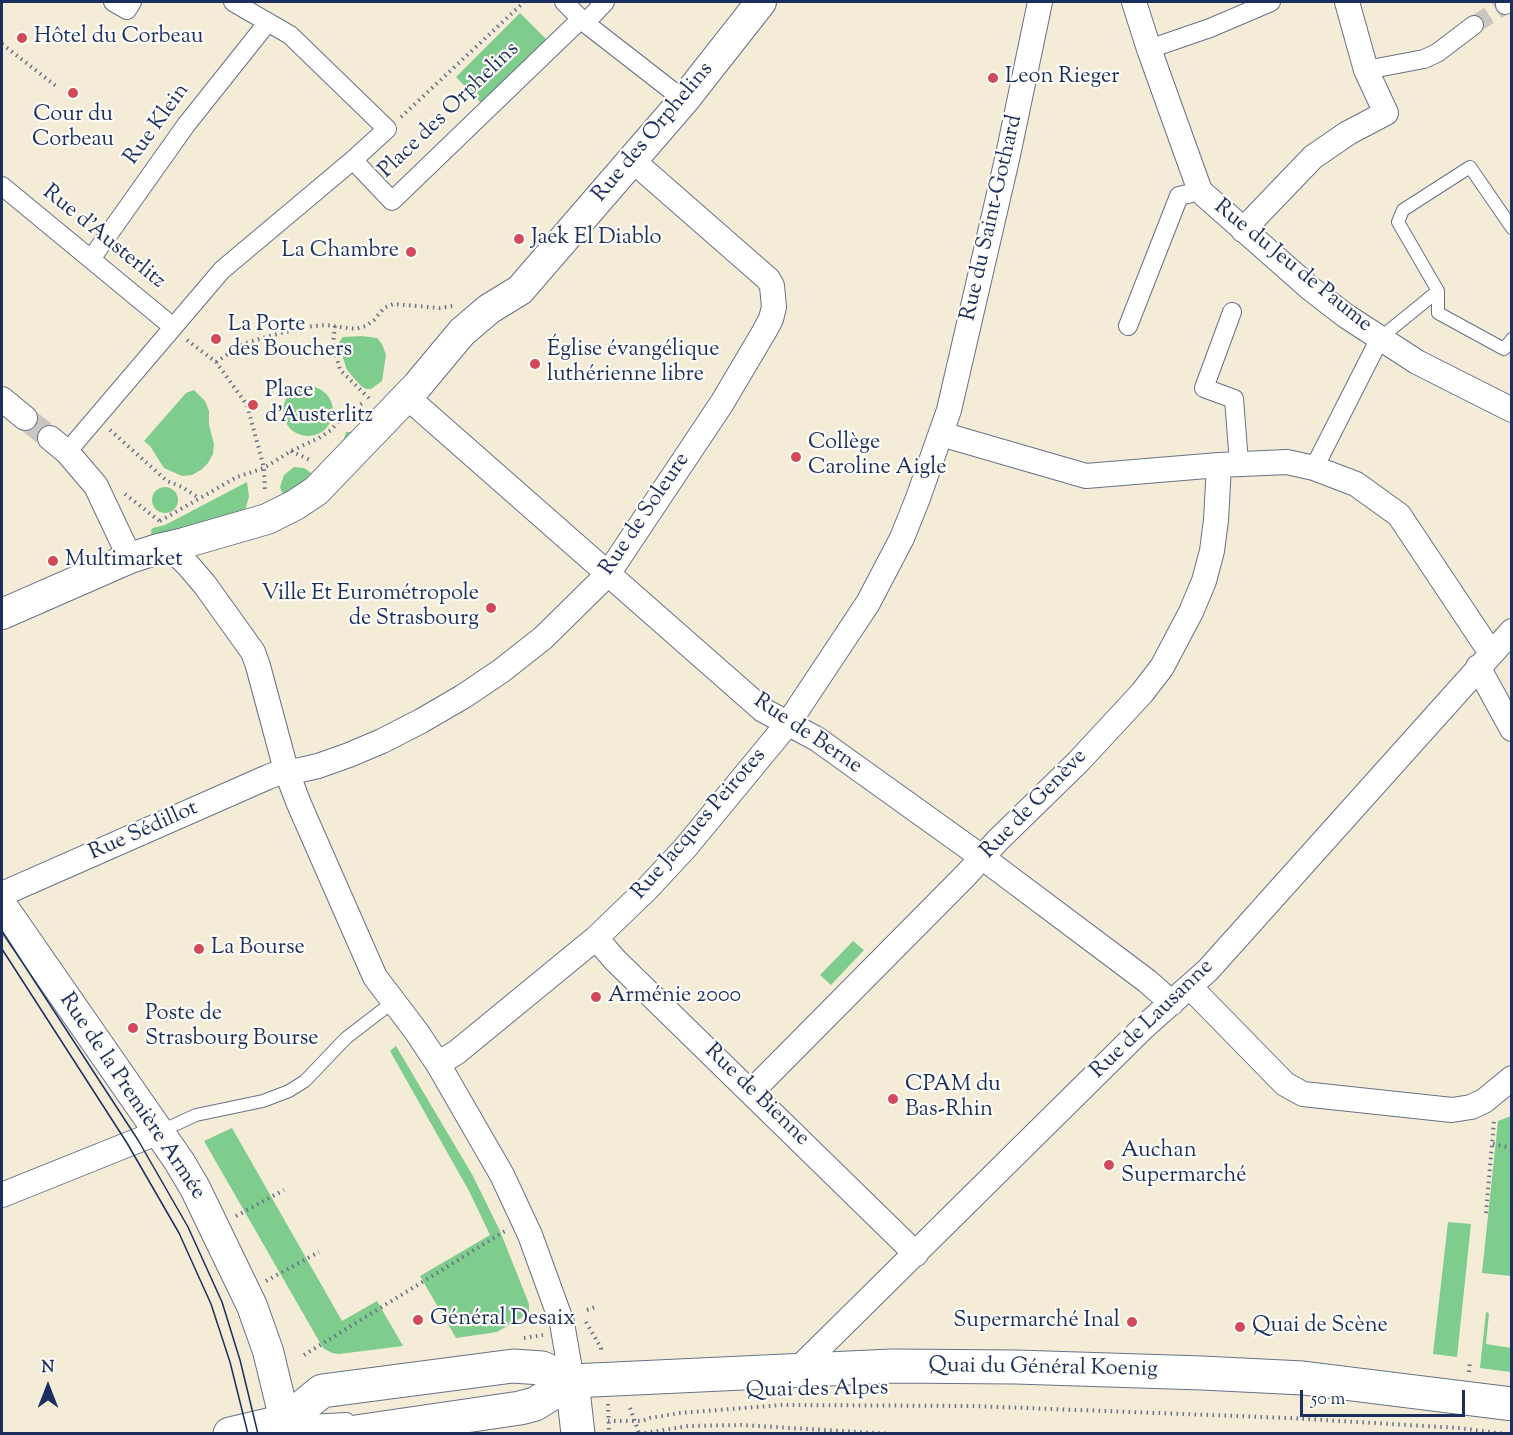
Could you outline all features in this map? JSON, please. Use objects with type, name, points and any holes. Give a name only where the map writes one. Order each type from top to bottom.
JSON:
[{"type":"main road","name":"Quai du Général Koenig","points":[[286,1429],[322,1391],[513,1366],[542,1368],[588,1381],[914,1366],[1202,1373],[1303,1378],[1512,1404]]},
{"type":"main road","name":"Quai du Général Koenig","points":[[350,1425],[520,1408],[535,1404],[588,1381]]},
{"type":"main road","points":[[577,1428],[588,1381]]},
{"type":"main road","points":[[230,1434],[286,1429],[314,1434]]},
{"type":"street","points":[[113,2],[127,10],[132,2]]},
{"type":"street","points":[[130,558],[96,486],[58,445],[96,417],[222,270],[387,129],[290,35],[233,2]]},
{"type":"street","points":[[564,2],[583,21],[684,100]]},
{"type":"street","points":[[583,21],[605,2]]},
{"type":"street","name":"Rue des Orphelins","points":[[387,400],[489,309],[520,290],[684,100],[761,2]]},
{"type":"street","name":"Rue du Saint-Gothard","points":[[941,434],[1008,155],[1040,2]]},
{"type":"street","name":"Rue du Jeu de Paume","points":[[1134,2],[1200,191],[1311,289],[1346,316],[1458,384],[1512,410]]},
{"type":"street","points":[[1149,49],[1210,28],[1271,2]]},
{"type":"street","points":[[1243,230],[1312,157],[1348,133],[1386,113],[1366,70],[1347,2]]},
{"type":"street","name":"Place des Orphelins","points":[[353,160],[392,201],[583,21]]},
{"type":"street","name":"Rue Klein","points":[[91,259],[186,125],[268,22]]},
{"type":"street","points":[[1366,70],[1424,59],[1437,53],[1474,25]]},
{"type":"street","name":"Rue de Soleure","points":[[286,770],[301,770],[349,755],[382,741],[464,696],[543,638],[608,574],[722,403],[764,332],[774,307],[774,297],[768,279],[633,160]]},
{"type":"street","name":"Rue d'Austerlitz","points":[[2,186],[173,327]]},
{"type":"street","name":"Rue du Jeu de Paume","points":[[1128,326],[1179,196],[1200,191]]},
{"type":"street","points":[[1229,464],[1234,399],[1204,388],[1232,312]]},
{"type":"street","points":[[1314,468],[1380,338]]},
{"type":"street","points":[[2,614],[130,558],[171,537],[267,519],[306,499],[323,486],[387,400]]},
{"type":"street","name":"Rue de Berne","points":[[387,400],[608,574],[763,710],[817,738],[983,858],[1172,1002]]},
{"type":"street","points":[[941,434],[1086,476],[1229,464],[1287,462],[1314,468],[1356,484],[1399,515],[1485,660],[1512,729]]},
{"type":"street","name":"Rue Jacques Peirotes","points":[[438,1064],[457,1052],[597,938],[686,847],[789,722],[868,603],[885,572],[902,538],[941,434]]},
{"type":"street","name":"Rue de Genève","points":[[752,1091],[1094,745],[1142,693],[1162,667],[1191,612],[1204,581],[1229,464]]},
{"type":"street","points":[[171,537],[188,564],[253,652],[286,770],[375,977],[438,1064],[502,1175],[530,1235],[562,1323],[588,1381]]},
{"type":"street","name":"Rue de Lausanne","points":[[797,1370],[1144,1028],[1208,970],[1512,631]]},
{"type":"street","name":"Rue Sédillot","points":[[2,894],[286,770]]},
{"type":"street","name":"Rue de la Première Armée","points":[[2,906],[159,1132],[195,1188],[252,1306],[267,1351],[286,1429]]},
{"type":"street","name":"Rue de Bienne","points":[[597,938],[615,960],[752,1091],[916,1254]]},
{"type":"street","points":[[1190,987],[1285,1084],[1303,1094],[1452,1110],[1471,1107],[1484,1101],[1512,1078]]},
{"type":"street","points":[[2,1195],[159,1132]]},
{"type":"lane","points":[[1512,228],[1470,167],[1403,210],[1398,222],[1438,291],[1438,313],[1504,349],[1512,339]]},
{"type":"lane","points":[[1380,338],[1438,291]]},
{"type":"lane","points":[[159,1132],[196,1115],[263,1101],[289,1091],[305,1081],[346,1038],[393,1002]]},
{"type":"lane","points":[[472,1402],[517,1396],[588,1381]]},
{"type":"lane","points":[[286,1429],[326,1422],[350,1425]]},
{"type":"path","points":[[387,129],[524,2]]},
{"type":"path","points":[[2,44],[56,86]]},
{"type":"path","points":[[216,362],[243,344],[305,327],[326,325],[355,329],[366,326],[374,321],[384,308],[393,304],[440,308],[462,302]]},
{"type":"path","points":[[444,315],[452,306]]},
{"type":"path","points":[[335,326],[333,344],[340,370],[355,387],[387,400]]},
{"type":"path","points":[[173,327],[216,362],[247,405],[264,468],[267,519]]},
{"type":"path","points":[[124,492],[171,537],[199,498],[237,477],[264,468],[291,451],[319,438],[331,430],[348,411],[387,400]]},
{"type":"path","points":[[96,417],[166,481],[182,487],[199,498]]},
{"type":"path","points":[[1486,1213],[1495,1119]]},
{"type":"path","points":[[1493,1144],[1512,1148]]},
{"type":"path","points":[[236,1216],[284,1190]]},
{"type":"path","points":[[304,1354],[507,1230]]},
{"type":"path","points":[[265,1282],[319,1252]]},
{"type":"path","points":[[587,1310],[598,1306]]},
{"type":"path","points":[[583,1318],[601,1348],[588,1381],[609,1421],[609,1434]]},
{"type":"path","points":[[1469,1373],[1470,1361]]},
{"type":"path","name":"Quai des Alpes","points":[[609,1421],[634,1422],[680,1413],[782,1405],[861,1405],[1020,1408],[1289,1418],[1459,1428],[1506,1434]]},
{"type":"path","points":[[630,1408],[639,1433]]},
{"type":"path","name":"Quai des Alpes","points":[[639,1433],[688,1426],[741,1425],[892,1434]]},
{"type":"path","points":[[1408,1434],[1409,1425]]},
{"type":"path","points":[[1459,1428],[1461,1434]]},
{"type":"green space","points":[[520,13],[547,40],[482,104],[456,77]]},
{"type":"green space","points":[[343,337],[377,338],[386,355],[382,381],[371,389],[361,386],[347,370],[340,349],[339,342]]},
{"type":"green space","points":[[303,386],[313,386],[326,393],[333,406],[333,416],[326,429],[313,436],[303,436],[294,432],[287,425],[283,416],[283,406],[287,397],[294,390]]},
{"type":"green space","points":[[194,390],[205,401],[209,411],[209,425],[214,444],[213,454],[201,470],[192,475],[182,476],[164,468],[150,446],[144,441],[186,393]]},
{"type":"green space","points":[[365,422],[369,431],[364,441],[323,485],[295,505],[285,500],[280,487],[284,475],[294,467],[304,468],[311,473],[320,468],[342,446],[346,432],[357,432]]},
{"type":"green space","points":[[247,482],[249,497],[243,517],[152,537],[153,528],[165,525]]},
{"type":"green space","points":[[165,487],[174,491],[178,500],[174,509],[165,513],[156,509],[152,500],[156,491]]},
{"type":"green space","points":[[853,941],[864,950],[831,985],[820,975]]},
{"type":"green space","points":[[396,1046],[473,1176],[500,1231],[529,1304],[529,1313],[497,1332],[456,1338],[420,1276],[490,1235],[469,1191],[390,1051]]},
{"type":"green space","points":[[1511,1116],[1511,1276],[1482,1273],[1498,1121]]},
{"type":"green space","points":[[232,1128],[342,1321],[377,1301],[403,1346],[339,1354],[323,1348],[204,1141]]},
{"type":"green space","points":[[1448,1222],[1471,1224],[1457,1357],[1433,1354]]},
{"type":"green space","points":[[1486,1312],[1489,1313],[1486,1344],[1511,1348],[1511,1372],[1480,1368]]},
{"type":"tunnel","points":[[1474,25],[1505,5]]},
{"type":"tunnel","points":[[25,418],[50,438]]},
{"type":"tram line","points":[[2,931],[138,1140],[188,1227],[222,1302],[240,1360],[258,1434]]},
{"type":"tram line","points":[[2,949],[127,1143],[179,1233],[211,1304],[230,1362],[248,1434]]},
{"type":"place","name":"Hôtel du Corbeau","points":[[22,38]]},
{"type":"place","name":"Leon Rieger","points":[[993,78]]},
{"type":"place","name":"Cour du Corbeau","points":[[73,93]]},
{"type":"place","name":"Jaek El Diablo","points":[[519,239]]},
{"type":"place","name":"La Chambre","points":[[411,252]]},
{"type":"place","name":"La Porte des Bouchers","points":[[216,339]]},
{"type":"place","name":"Église évangélique luthérienne libre","points":[[535,364]]},
{"type":"place","name":"Place d'Austerlitz","points":[[253,405]]},
{"type":"place","name":"Collège Caroline Aigle","points":[[796,457]]},
{"type":"place","name":"Multimarket","points":[[53,561]]},
{"type":"place","name":"Ville Et Eurométropole de Strasbourg","points":[[491,608]]},
{"type":"place","name":"La Bourse","points":[[199,949]]},
{"type":"place","name":"Arménie 2000","points":[[596,997]]},
{"type":"place","name":"Poste de Strasbourg Bourse","points":[[133,1028]]},
{"type":"place","name":"CPAM du Bas-Rhin","points":[[893,1099]]},
{"type":"place","name":"Auchan Supermarché","points":[[1109,1165]]},
{"type":"place","name":"Général Desaix","points":[[418,1320]]},
{"type":"place","name":"Supermarché Inal","points":[[1132,1322]]},
{"type":"place","name":"Quai de Scène","points":[[1240,1327]]}]
